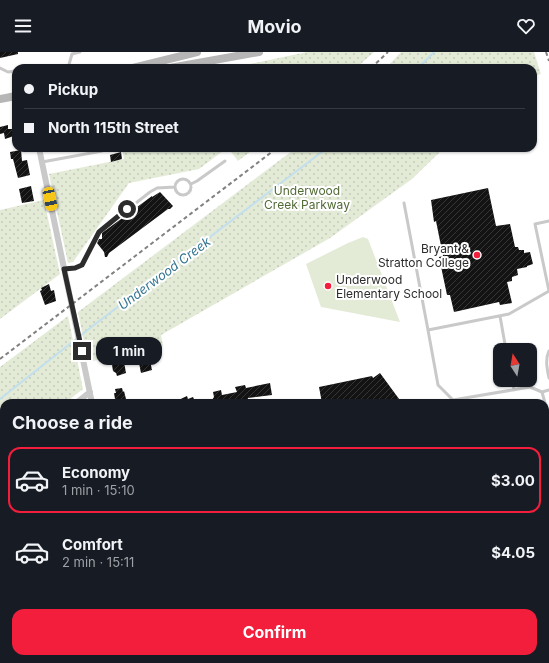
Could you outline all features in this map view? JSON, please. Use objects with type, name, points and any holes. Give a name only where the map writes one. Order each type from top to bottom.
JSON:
[{"type":"street","points":[[149,64],[198,52],[199,64]]},
{"type":"street","points":[[208,64],[260,52]]},
{"type":"street","points":[[0,99],[12,97]]},
{"type":"street","points":[[40,152],[91,399]]},
{"type":"street","points":[[81,399],[90,392]]},
{"type":"lane","points":[[69,64],[72,54],[80,52]]},
{"type":"lane","points":[[0,68],[8,72],[12,72]]},
{"type":"lane","points":[[42,162],[97,152]]},
{"type":"lane","points":[[191,184],[225,161]]},
{"type":"lane","points":[[182,179],[187,180],[191,184],[189,192],[184,195],[178,193],[175,187],[176,182],[182,179]]},
{"type":"lane","points":[[64,269],[75,268],[82,265],[99,232],[150,192],[157,188],[175,187]]},
{"type":"lane","points":[[404,203],[438,384],[452,399]]},
{"type":"lane","points":[[428,330],[509,314],[549,291],[535,224],[549,221]]},
{"type":"lane","points":[[500,316],[505,343]]},
{"type":"lane","points":[[549,351],[546,368],[549,378]]},
{"type":"lane","points":[[459,399],[530,387],[542,392],[549,390]]},
{"type":"lane","points":[[542,392],[544,399]]},
{"type":"green space","points":[[307,52],[374,52],[360,64],[250,64]]},
{"type":"green space","points":[[401,52],[534,52],[541,74],[537,75],[537,64],[390,64]]},
{"type":"green space","points":[[123,152],[222,152],[199,169],[129,183],[73,262],[68,263],[49,174],[124,159]]},
{"type":"green space","points":[[231,152],[250,152],[238,161]]},
{"type":"green space","name":"Underwood Creek Parkway","points":[[291,152],[440,152],[412,179],[330,238],[161,335],[163,346],[88,362],[78,312]]},
{"type":"green space","points":[[44,200],[60,274],[0,319],[0,210]]},
{"type":"green space","points":[[363,237],[368,239],[400,322],[321,307],[306,264]]},
{"type":"green space","points":[[68,316],[83,389],[70,399],[0,399],[0,367]]},
{"type":"building","points":[[0,52],[18,52],[18,54],[0,58]]},
{"type":"building","points":[[8,125],[8,129],[12,129],[12,137],[5,139],[4,133],[0,134],[0,127]]},
{"type":"building","points":[[10,152],[21,152],[22,161],[27,160],[30,175],[18,178]]},
{"type":"building","points":[[121,152],[122,159],[111,162],[110,155]]},
{"type":"building","points":[[31,186],[34,201],[22,203],[19,189]]},
{"type":"building","points":[[488,188],[496,226],[510,224],[515,247],[518,247],[519,250],[524,250],[524,253],[530,252],[533,264],[517,269],[518,275],[512,277],[512,281],[507,282],[512,303],[500,305],[499,302],[454,312],[450,295],[447,295],[439,257],[443,256],[436,221],[434,222],[431,200]]},
{"type":"building","points":[[160,192],[173,206],[105,257],[104,252],[97,243],[99,239],[102,239],[102,233],[152,196]]},
{"type":"building","points":[[49,284],[51,291],[54,290],[56,301],[45,305],[40,291],[42,290],[41,288]]},
{"type":"building","points":[[149,356],[152,370],[141,373],[138,358]]},
{"type":"building","points":[[124,362],[126,373],[117,376],[113,371],[112,365]]},
{"type":"building","points":[[380,373],[399,399],[321,399],[319,387],[372,376],[373,378]]},
{"type":"building","points":[[270,383],[272,395],[248,399],[213,399],[214,397],[213,392],[221,390],[222,395],[237,392],[235,387],[245,385],[246,388]]},
{"type":"building","points":[[122,388],[126,399],[115,399],[115,389]]},
{"type":"building","points":[[187,396],[188,399],[181,399]]},
{"type":"waterway","name":"Underwood Creek","points":[[422,64],[434,52]]},
{"type":"waterway","name":"Underwood Creek","points":[[0,399],[94,325],[322,152]]},
{"type":"railway","points":[[375,64],[388,52]]},
{"type":"railway","points":[[546,52],[549,61]]},
{"type":"railway","points":[[0,359],[272,152]]},
{"type":"place","name":"Bryant & Stratton College","points":[[477,255]]},
{"type":"place","name":"Underwood Elementary School","points":[[328,286]]},
{"type":"route","points":[[82,351],[64,269],[75,268],[82,265],[94,239],[99,232],[127,209]]}]
